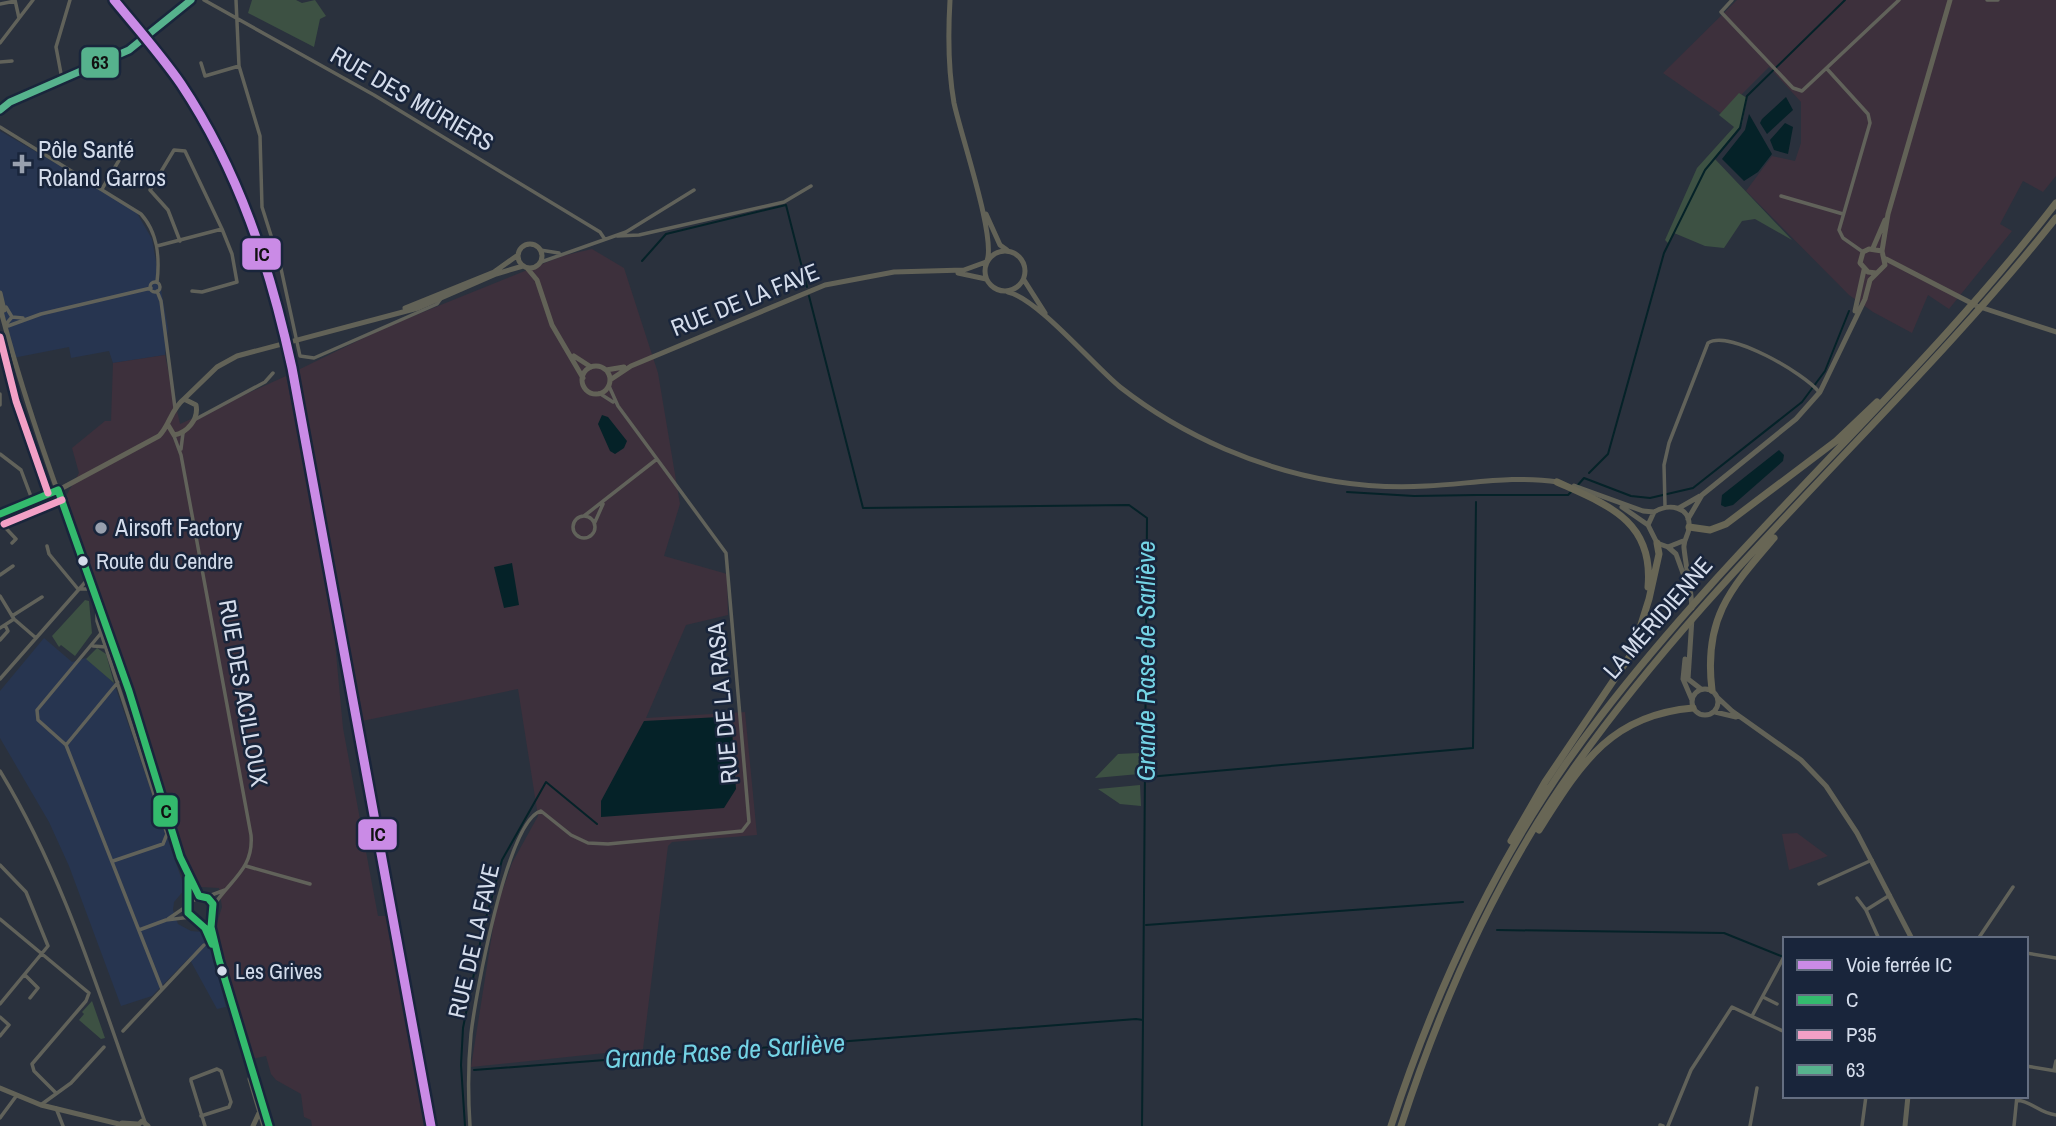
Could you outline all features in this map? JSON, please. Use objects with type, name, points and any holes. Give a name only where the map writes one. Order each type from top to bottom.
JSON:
[{"type":"highway","name":"LA MÉRIDIENNE","points":[[1391,1126],[1442,987],[1500,867],[1598,718],[1677,623],[1936,346],[2056,203]]},
{"type":"highway","name":"LA MÉRIDIENNE","points":[[1401,1126],[1451,991],[1512,867],[1571,771],[1620,705],[1702,608],[1970,321],[2056,218]]},
{"type":"highway","points":[[1689,523],[1710,530],[1748,509],[1836,441],[1936,346]]},
{"type":"highway","points":[[1557,482],[1620,513],[1642,541],[1649,570],[1639,636]]},
{"type":"highway","points":[[1712,690],[1713,633],[1724,600],[1790,514]]},
{"type":"highway","points":[[1500,867],[1510,842],[1545,782],[1622,671],[1639,636],[1657,564],[1657,543]]},
{"type":"highway","points":[[1512,867],[1600,747],[1639,719],[1693,704]]},
{"type":"main road","points":[[0,105],[139,44],[192,0]]},
{"type":"main road","points":[[950,0],[949,49],[954,99],[963,145],[989,236],[986,279],[995,289],[1025,300],[1120,386],[1169,421],[1223,449],[1280,469],[1337,482],[1393,487],[1518,478],[1557,482],[1654,512]]},
{"type":"main road","points":[[1950,0],[1888,214],[1882,251],[1886,259],[1956,296],[1998,314],[2056,332]]},
{"type":"main road","points":[[0,110],[10,102]]},
{"type":"main road","points":[[980,202],[1000,245],[1023,261],[1027,289],[1063,334]]},
{"type":"main road","points":[[1873,248],[1888,214]]},
{"type":"main road","points":[[386,316],[512,262],[527,245],[540,250],[543,296]]},
{"type":"main road","points":[[1850,327],[1864,270],[1860,262],[1863,252],[1873,248],[1882,251]]},
{"type":"main road","points":[[987,262],[996,253],[1008,251]]},
{"type":"main road","points":[[518,255],[537,279],[552,326],[569,351],[587,390],[599,393],[609,383],[606,370],[592,367],[569,351]]},
{"type":"main road","points":[[1648,526],[1654,512],[1665,506],[1679,508],[1702,495],[1796,419],[1850,327],[1870,280],[1880,271],[1886,259]]},
{"type":"main road","name":"RUE DE LA FAVE","points":[[606,370],[631,366],[802,293],[849,279],[917,271],[964,270],[987,262]]},
{"type":"main road","points":[[0,514],[58,490],[159,436],[168,425],[175,408],[227,361],[440,300],[496,274],[540,263]]},
{"type":"main road","points":[[1864,270],[1880,271],[1902,267]]},
{"type":"main road","name":"RUE DE LA FAVE","points":[[917,271],[964,273],[986,279]]},
{"type":"main road","points":[[1008,292],[1024,280]]},
{"type":"main road","points":[[0,293],[26,398],[97,600],[188,876],[191,917],[199,921],[219,960]]},
{"type":"main road","points":[[0,307],[7,323]]},
{"type":"main road","name":"RUE DE LA FAVE","points":[[609,383],[631,366]]},
{"type":"main road","points":[[583,377],[592,367]]},
{"type":"main road","points":[[159,436],[183,432],[193,422],[201,382]]},
{"type":"main road","points":[[184,399],[196,405]]},
{"type":"main road","points":[[168,425],[174,435]]},
{"type":"main road","points":[[1702,495],[1683,541],[1690,579],[1692,620],[1688,679],[1702,689],[1712,690],[1745,720],[1801,760],[1819,778],[1850,821],[1911,937]]},
{"type":"main road","points":[[1613,501],[1648,526],[1657,543],[1676,554],[1687,584],[1691,632],[1682,673],[1693,704],[1704,715],[1714,712],[1745,720]]},
{"type":"main road","points":[[1679,508],[1689,523]]},
{"type":"main road","points":[[1668,547],[1683,541]]},
{"type":"main road","points":[[1693,704],[1702,689]]},
{"type":"main road","points":[[1714,712],[1718,698]]},
{"type":"main road","points":[[188,876],[213,907],[211,916],[219,960],[269,1126]]},
{"type":"main road","points":[[189,902],[203,896]]},
{"type":"main road","points":[[199,921],[211,916]]},
{"type":"main road","points":[[246,1055],[264,1126]]},
{"type":"main road","points":[[0,1088],[41,1105],[127,1126]]},
{"type":"main road","points":[[1905,1126],[1908,1098]]},
{"type":"main road","points":[[253,1126],[259,1114]]},
{"type":"main road","points":[[117,1124],[144,1124]]},
{"type":"street","points":[[0,43],[33,0]]},
{"type":"street","points":[[62,79],[56,47],[70,0]]},
{"type":"street","name":"RUE DES MÛRIERS","points":[[204,0],[385,102],[600,232],[604,238]]},
{"type":"street","points":[[236,0],[239,66],[260,136],[262,207],[280,264],[296,347],[304,358],[313,358],[438,304],[440,300],[473,280]]},
{"type":"street","points":[[1732,0],[1721,12],[1793,88],[1802,91],[1828,70],[1899,0]]},
{"type":"street","points":[[1987,0],[1998,0]]},
{"type":"street","points":[[0,4],[15,1],[19,18]]},
{"type":"street","points":[[0,62],[12,61]]},
{"type":"street","points":[[201,64],[205,76],[239,66]]},
{"type":"street","points":[[1828,70],[1868,114],[1870,122],[1839,230],[1843,238],[1863,252]]},
{"type":"street","points":[[0,130],[102,188],[141,214],[148,222],[157,246],[157,282],[162,301],[175,408]]},
{"type":"street","points":[[102,188],[131,140]]},
{"type":"street","points":[[180,242],[168,210],[150,191],[174,150],[186,151],[232,254],[237,282],[202,292],[192,291]]},
{"type":"street","points":[[540,263],[604,238],[639,235],[784,202],[811,187]]},
{"type":"street","points":[[617,236],[694,190]]},
{"type":"street","points":[[1781,196],[1843,214]]},
{"type":"street","points":[[157,246],[222,229]]},
{"type":"street","points":[[540,250],[564,253]]},
{"type":"street","points":[[151,288],[151,284],[157,282]]},
{"type":"street","points":[[0,287],[7,323]]},
{"type":"street","points":[[7,323],[151,288],[158,291]]},
{"type":"street","points":[[7,323],[26,318]]},
{"type":"street","points":[[1665,506],[1664,465],[1669,443],[1708,343],[1721,340],[1782,362],[1816,387]]},
{"type":"street","points":[[193,422],[211,409],[265,382],[272,373]]},
{"type":"street","points":[[606,499],[595,522],[592,536],[578,537],[573,531],[574,523],[657,459],[618,406],[609,383]]},
{"type":"street","points":[[172,390],[184,399]]},
{"type":"street","points":[[599,393],[618,406]]},
{"type":"street","points":[[0,394],[0,405]]},
{"type":"street","points":[[196,405],[211,409]]},
{"type":"street","name":"RUE DES ACILLOUX","points":[[181,455],[183,432]]},
{"type":"street","name":"RUE DES ACILLOUX","points":[[174,435],[181,455],[251,835],[246,866]]},
{"type":"street","points":[[0,454],[21,470],[33,502]]},
{"type":"street","name":"RUE DE LA RASA","points":[[608,844],[741,831],[750,817],[726,554],[657,459]]},
{"type":"street","points":[[584,516],[595,522]]},
{"type":"street","points":[[0,522],[16,539],[12,543]]},
{"type":"street","points":[[47,546],[49,554],[78,589]]},
{"type":"street","points":[[0,575],[13,566]]},
{"type":"street","points":[[0,679],[89,577]]},
{"type":"street","points":[[78,589],[93,589]]},
{"type":"street","points":[[0,596],[13,617],[36,638]]},
{"type":"street","points":[[0,628],[43,597]]},
{"type":"street","points":[[97,600],[96,616],[167,834],[163,844],[112,861]]},
{"type":"street","points":[[0,640],[8,631],[5,625]]},
{"type":"street","points":[[102,632],[37,713],[38,720],[66,745],[162,989]]},
{"type":"street","points":[[93,646],[106,647]]},
{"type":"street","points":[[66,745],[118,682]]},
{"type":"street","points":[[108,697],[124,698]]},
{"type":"street","points":[[0,771],[30,822],[56,877],[93,969],[144,1124]]},
{"type":"street","name":"RUE DE LA FAVE","points":[[470,1126],[473,1019],[494,908],[516,845],[531,817],[541,811],[576,838],[608,844]]},
{"type":"street","points":[[1819,884],[1872,860]]},
{"type":"street","points":[[0,865],[26,892],[48,942],[42,954],[0,1004]]},
{"type":"street","points":[[213,907],[246,866],[310,884]]},
{"type":"street","points":[[1979,937],[2013,887]]},
{"type":"street","points":[[203,896],[227,889]]},
{"type":"street","points":[[1866,911],[1890,895]]},
{"type":"street","points":[[1857,898],[1878,937]]},
{"type":"street","points":[[166,920],[189,902]]},
{"type":"street","points":[[139,930],[166,920],[191,917]]},
{"type":"street","points":[[0,919],[89,993],[86,1002],[32,1064],[34,1070],[55,1092]]},
{"type":"street","points":[[123,1031],[204,945]]},
{"type":"street","points":[[2028,953],[2056,958]]},
{"type":"street","points":[[1752,1016],[1783,963]]},
{"type":"street","points":[[25,975],[38,988],[30,998]]},
{"type":"street","points":[[1763,997],[1777,1004]]},
{"type":"street","points":[[1664,1125],[1691,1070],[1732,1007],[1783,1031]]},
{"type":"street","points":[[0,1017],[9,1025],[0,1036]]},
{"type":"street","points":[[41,1105],[55,1092],[71,1083],[104,1047]]},
{"type":"street","points":[[2028,1066],[2055,1070],[2056,1061]]},
{"type":"street","points":[[201,1116],[229,1107],[231,1102],[221,1071],[217,1069],[191,1079],[201,1116],[205,1126]]},
{"type":"street","points":[[1750,1126],[1756,1088]]},
{"type":"street","points":[[0,1118],[17,1095]]},
{"type":"street","points":[[1862,1126],[1866,1098]]},
{"type":"street","points":[[2014,1126],[2017,1098],[2031,1103],[2041,1113],[2056,1115]]},
{"type":"street","points":[[56,1108],[63,1126]]},
{"type":"shaded area","points":[[252,0],[296,0],[302,3],[315,0],[326,16],[320,19],[314,47],[248,13]]},
{"type":"shaded area","points":[[1737,0],[2056,0],[2056,176],[2043,192],[2023,181],[2000,224],[2012,231],[1949,309],[1928,295],[1912,333],[1873,312],[1849,295],[1746,191],[1772,156],[1795,161],[1801,143],[1801,102],[1769,67],[1722,114],[1663,73]]},
{"type":"shaded area","points":[[1739,93],[1747,98],[1742,124],[1714,158],[1792,240],[1755,219],[1742,221],[1724,248],[1705,246],[1674,233],[1669,244],[1665,240],[1697,168],[1734,127],[1719,115]]},
{"type":"shaded area","points":[[1786,97],[1793,110],[1767,134],[1760,123],[1762,119]]},
{"type":"shaded area","points":[[1749,114],[1772,154],[1758,172],[1744,181],[1722,159],[1745,130]]},
{"type":"shaded area","points":[[1785,123],[1793,127],[1788,154],[1774,150],[1770,140]]},
{"type":"shaded area","points":[[0,131],[134,208],[152,239],[168,328],[165,355],[113,363],[109,351],[71,358],[69,347],[13,358],[0,313]]},
{"type":"shaded area","points":[[592,249],[624,268],[658,373],[680,504],[664,556],[727,574],[728,615],[686,625],[646,718],[745,712],[757,835],[672,842],[668,846],[643,1049],[471,1067],[496,909],[512,863],[538,816],[518,689],[362,721],[298,370],[386,327],[562,256]]},
{"type":"shaded area","points":[[165,355],[180,424],[286,376],[330,589],[343,728],[378,916],[388,916],[428,1126],[312,1126],[311,1120],[304,1117],[301,1094],[276,1080],[271,1074],[266,1056],[252,1059],[215,929],[222,907],[219,888],[200,887],[183,855],[142,720],[66,496],[79,473],[72,448],[105,421],[111,421],[113,363]]},
{"type":"shaded area","points":[[602,415],[608,417],[627,441],[624,448],[615,454],[610,451],[598,424]]},
{"type":"shaded area","points":[[1779,450],[1784,455],[1783,461],[1733,505],[1721,505],[1722,495]]},
{"type":"shaded area","points":[[512,563],[519,605],[504,608],[494,567]]},
{"type":"shaded area","points":[[85,600],[89,601],[92,633],[75,656],[61,645],[59,647],[52,636]]},
{"type":"shaded area","points":[[44,638],[72,662],[86,658],[114,683],[185,889],[174,902],[173,910],[178,924],[191,931],[203,932],[213,954],[226,1007],[217,1009],[189,958],[152,996],[121,1006],[69,866],[49,822],[0,738],[0,691]]},
{"type":"shaded area","points":[[97,648],[106,654],[114,683],[86,659]]},
{"type":"shaded area","points":[[720,717],[732,729],[736,789],[724,808],[601,817],[601,801],[644,721]]},
{"type":"shaded area","points":[[1139,753],[1139,774],[1095,778],[1118,754]]},
{"type":"shaded area","points":[[1140,785],[1141,806],[1120,804],[1098,789]]},
{"type":"shaded area","points":[[1797,833],[1828,856],[1789,870],[1782,834]]},
{"type":"shaded area","points":[[92,1001],[105,1038],[101,1039],[79,1020]]},
{"type":"waterway","points":[[1589,473],[1608,454],[1664,253],[1705,170],[1740,128],[1747,96],[1845,0]]},
{"type":"waterway","name":"Grande Rase de Sarliève","points":[[642,261],[666,234],[786,205],[807,287]]},
{"type":"waterway","name":"Grande Rase de Sarliève","points":[[809,296],[863,508],[1129,505],[1147,518],[1143,1020]]},
{"type":"waterway","points":[[1577,486],[1584,478],[1631,496],[1650,498],[1693,488],[1802,402],[1825,371],[1849,311]]},
{"type":"waterway","points":[[1347,492],[1414,496],[1476,495]]},
{"type":"waterway","points":[[1476,495],[1568,495],[1571,492]]},
{"type":"waterway","points":[[1148,777],[1473,748],[1476,502]]},
{"type":"waterway","points":[[465,1126],[461,1065],[463,1028],[483,929],[502,860],[546,782],[597,824]]},
{"type":"waterway","points":[[1146,925],[1463,902]]},
{"type":"waterway","points":[[1497,930],[1724,933],[1781,956]]},
{"type":"waterway","name":"Grande Rase de Sarliève","points":[[474,1070],[1136,1019],[1143,1020],[1142,1126]]},
{"type":"rail line","name":"IC","points":[[114,0],[173,73],[202,117],[236,185],[274,293],[292,368],[431,1126]]},
{"type":"transit line","name":"63","points":[[0,110],[10,102],[129,50],[191,0]]},
{"type":"transit line","name":"P35","points":[[0,337],[16,401],[48,493]]},
{"type":"transit line","name":"C","points":[[58,490],[129,691],[180,857],[199,896],[208,898],[213,904],[211,927],[219,960],[269,1126]]},
{"type":"transit line","name":"C","points":[[0,514],[58,490]]},
{"type":"transit line","name":"P35","points":[[4,524],[62,500]]},
{"type":"transit line","name":"C","points":[[188,878],[188,913],[205,928],[212,944]]},
{"type":"place","name":"Pôle Santé Roland Garros","points":[[22,164]]},
{"type":"place","name":"Airsoft Factory","points":[[101,528]]},
{"type":"place","name":"Route du Cendre","points":[[83,561]]},
{"type":"place","name":"Les Grives","points":[[222,971]]}]
